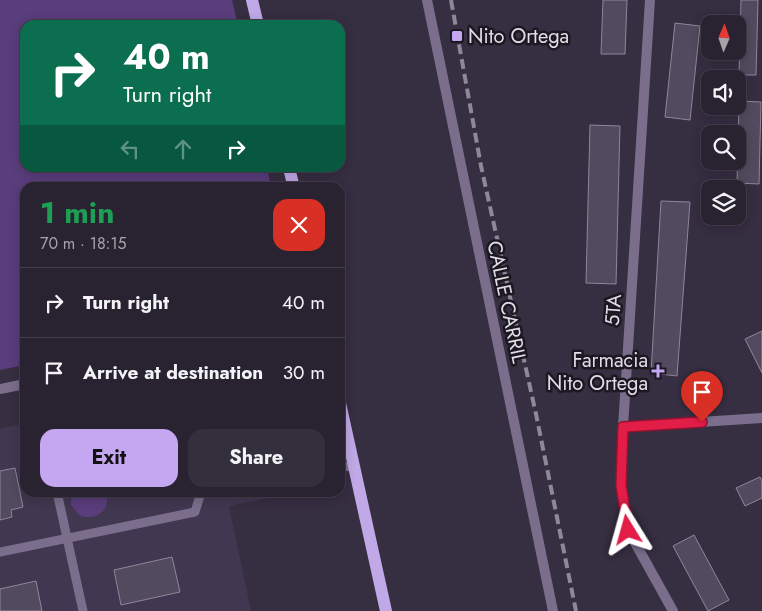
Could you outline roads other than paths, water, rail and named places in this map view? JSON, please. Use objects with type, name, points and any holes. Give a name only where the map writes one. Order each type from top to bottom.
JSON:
[{"type":"main road","points":[[252,0],[257,20]]},
{"type":"main road","points":[[346,467],[386,611]]},
{"type":"street","name":"CALLE CARRIL","points":[[427,0],[552,611]]},
{"type":"street","name":"5TA","points":[[650,0],[621,485],[628,530],[673,611]]},
{"type":"street","points":[[0,389],[20,385]]},
{"type":"street","points":[[623,427],[762,418]]},
{"type":"lane","points":[[58,497],[83,611]]},
{"type":"lane","points":[[0,552],[195,512],[200,497]]},
{"type":"railway","points":[[451,0],[481,166],[536,414],[576,611]]},
{"type":"place","name":"Nito Ortega","points":[[457,36]]},
{"type":"place","name":"Farmacia Nito Ortega","points":[[658,371]]}]
